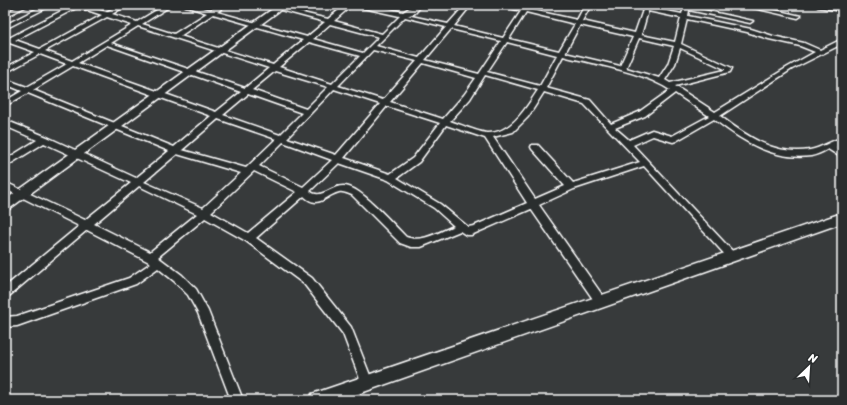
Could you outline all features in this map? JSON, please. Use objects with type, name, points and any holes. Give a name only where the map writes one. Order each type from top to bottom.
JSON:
[{"type":"street","points":[[5,15],[26,5]]},
{"type":"street","points":[[5,27],[49,5]]},
{"type":"street","points":[[7,40],[77,5],[488,136],[501,134],[514,128],[525,115],[542,89],[588,6],[578,5]]},
{"type":"street","points":[[5,71],[124,5]]},
{"type":"street","points":[[5,104],[169,5]]},
{"type":"street","points":[[186,5],[364,55]]},
{"type":"street","points":[[175,36],[223,5]]},
{"type":"street","points":[[5,293],[350,5]]},
{"type":"street","points":[[362,5],[622,69],[661,81],[752,142],[772,150],[788,153],[811,153],[842,141]]},
{"type":"street","points":[[5,322],[17,321],[132,281],[251,170],[371,47],[404,15],[412,11],[418,5]]},
{"type":"street","points":[[249,238],[304,191],[337,160],[468,5]]},
{"type":"street","points":[[501,5],[527,8],[578,23],[678,45],[724,65],[730,70],[672,88],[642,114],[610,127]]},
{"type":"street","points":[[628,5],[749,30],[771,38],[802,44],[820,52]]},
{"type":"street","points":[[744,5],[798,16]]},
{"type":"street","points":[[818,5],[841,10]]},
{"type":"street","points":[[5,206],[221,51],[279,6],[330,22],[383,36]]},
{"type":"street","points":[[661,81],[667,74],[678,45],[687,6],[750,21]]},
{"type":"street","points":[[749,30],[753,6]]},
{"type":"street","points":[[391,178],[416,160],[445,122],[458,109],[483,75],[504,40],[527,8]]},
{"type":"street","points":[[622,69],[637,36],[646,9]]},
{"type":"street","points":[[7,40],[337,160],[391,178],[437,206],[466,231],[471,231],[571,187],[645,163]]},
{"type":"street","points":[[628,144],[652,133],[657,133],[673,139],[714,116],[790,68],[842,41]]},
{"type":"street","points":[[106,43],[248,90],[308,112]]},
{"type":"street","points":[[371,47],[542,89],[587,102],[732,256]]},
{"type":"street","points":[[5,80],[117,125],[176,151],[251,170],[304,191],[309,198],[314,199],[337,190],[346,189],[355,193],[402,240],[411,243],[422,243],[460,227]]},
{"type":"street","points":[[6,125],[44,139],[138,182],[204,213],[249,238],[308,281],[347,331],[367,383]]},
{"type":"street","points":[[488,136],[532,203],[601,302]]},
{"type":"street","points":[[5,164],[44,139]]},
{"type":"street","points":[[829,146],[842,155]]},
{"type":"street","points":[[535,147],[571,187]]},
{"type":"street","points":[[5,185],[155,260],[178,278],[198,300],[238,400]]},
{"type":"street","points":[[318,400],[842,218]]}]
